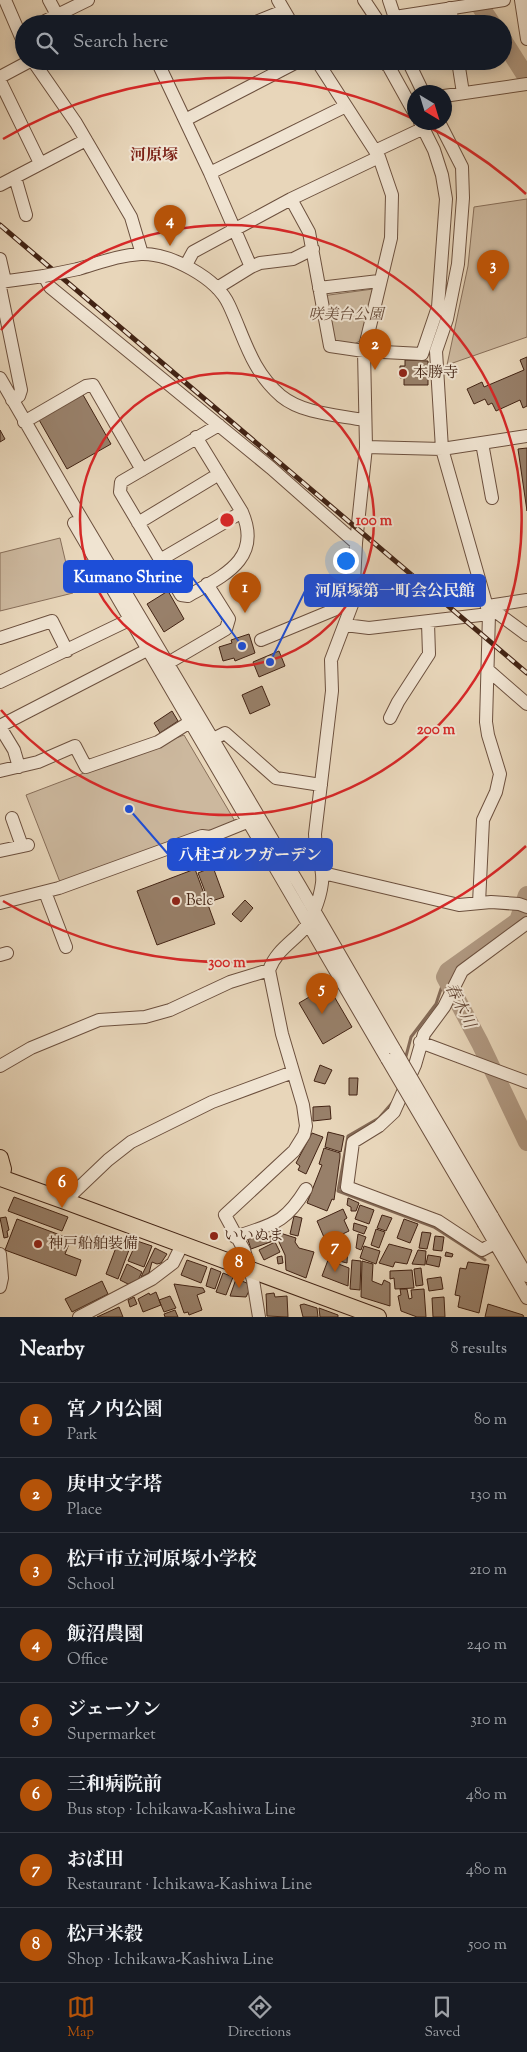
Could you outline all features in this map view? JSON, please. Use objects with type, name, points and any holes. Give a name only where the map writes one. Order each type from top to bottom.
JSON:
[{"type":"main road","points":[[0,1158],[3,1169],[0,1180],[65,1201],[378,1317]]},
{"type":"street","points":[[5,0],[15,22]]},
{"type":"street","points":[[49,0],[57,15],[88,0]]},
{"type":"street","points":[[364,0],[374,15]]},
{"type":"street","points":[[389,0],[394,15]]},
{"type":"street","points":[[418,15],[504,0]]},
{"type":"street","points":[[521,0],[527,39]]},
{"type":"street","points":[[266,15],[281,6]]},
{"type":"street","points":[[450,8],[451,15]]},
{"type":"street","points":[[0,77],[15,70]]},
{"type":"street","points":[[38,70],[86,140],[131,217],[142,254]]},
{"type":"street","points":[[161,70],[210,173],[251,267]]},
{"type":"street","points":[[185,120],[282,70]]},
{"type":"street","points":[[0,1066],[31,1048],[99,1020],[145,1017],[170,1010],[230,982],[269,970],[282,948],[308,924],[321,893],[323,873],[315,845],[332,691],[331,660],[353,602],[356,544],[366,447],[364,351],[379,280],[391,238],[392,195],[377,154],[323,70]]},
{"type":"street","points":[[391,70],[407,99]]},
{"type":"street","points":[[412,70],[420,85]]},
{"type":"street","points":[[459,70],[463,93]]},
{"type":"street","points":[[0,82],[40,163]]},
{"type":"street","points":[[452,95],[524,84]]},
{"type":"street","points":[[210,173],[346,106]]},
{"type":"street","points":[[186,265],[193,252],[377,154],[416,130]]},
{"type":"street","points":[[291,200],[310,232],[330,346],[364,351],[422,354],[438,307],[446,199],[442,175],[434,150],[424,130]]},
{"type":"street","points":[[443,130],[462,167],[463,198],[458,264],[447,319],[436,351],[442,449],[488,610],[488,735],[500,774],[496,792],[483,820],[479,903]]},
{"type":"street","points":[[0,185],[86,140]]},
{"type":"street","points":[[15,177],[26,215]]},
{"type":"street","points":[[216,288],[251,267],[293,260],[314,249]]},
{"type":"street","points":[[2,283],[78,269],[113,258],[142,254],[186,265],[216,288],[228,302],[259,374],[283,397],[305,408],[364,420]]},
{"type":"street","points":[[0,259],[2,283],[21,390],[19,396],[12,400]]},
{"type":"street","points":[[44,276],[58,293],[271,468],[356,544]]},
{"type":"street","points":[[319,288],[379,280]]},
{"type":"street","points":[[0,378],[24,422],[314,910],[391,1054],[488,1220],[527,1275]]},
{"type":"street","points":[[24,422],[86,386],[92,385],[142,470]]},
{"type":"street","points":[[0,392],[129,620],[247,822],[308,924],[391,1054]]},
{"type":"street","points":[[196,438],[242,512],[248,530],[246,550],[236,566],[188,596],[181,595],[120,492],[119,487],[121,482],[196,438],[219,425]]},
{"type":"street","points":[[366,447],[442,449],[527,436]]},
{"type":"street","points":[[482,443],[492,498]]},
{"type":"street","points":[[138,523],[219,474]]},
{"type":"street","points":[[160,560],[242,512]]},
{"type":"street","points":[[168,663],[226,630],[229,625],[229,619],[208,584]]},
{"type":"street","points":[[345,625],[370,628],[428,623],[527,600]]},
{"type":"street","points":[[261,640],[353,602]]},
{"type":"street","points":[[488,610],[527,635]]},
{"type":"street","points":[[0,682],[129,620]]},
{"type":"street","points":[[0,638],[52,621],[67,651]]},
{"type":"street","points":[[390,718],[429,654],[428,623]]},
{"type":"street","points":[[19,767],[14,750],[0,726],[147,650]]},
{"type":"street","points":[[488,670],[527,704]]},
{"type":"street","points":[[0,771],[38,762],[75,746],[86,767],[158,742],[190,722]]},
{"type":"street","points":[[213,739],[225,733],[276,778],[321,785]]},
{"type":"street","points":[[0,851],[25,845],[12,818]]},
{"type":"street","points":[[0,903],[45,892],[202,836],[210,837],[247,822]]},
{"type":"street","points":[[323,873],[459,905],[479,903],[523,905]]},
{"type":"street","points":[[45,892],[66,947]]},
{"type":"street","points":[[495,1243],[482,1250],[438,1221],[346,1187],[353,1142],[379,1126],[394,1112],[415,1065],[420,1042],[447,1000],[458,978],[472,963],[504,942],[527,923]]},
{"type":"street","points":[[259,1317],[244,1250],[235,1237],[225,1215],[294,1151],[304,1135],[306,1126],[304,1111],[269,970]]},
{"type":"street","points":[[420,1042],[527,1082]]},
{"type":"street","points":[[65,1201],[108,1160],[132,1142],[212,1102],[293,1072]]},
{"type":"street","points":[[235,1237],[276,1223],[299,1201],[306,1190]]},
{"type":"street","points":[[488,1220],[495,1243],[527,1298]]},
{"type":"street","points":[[79,1317],[152,1280],[173,1262],[182,1245]]},
{"type":"street","points":[[0,1254],[0,1287]]},
{"type":"green space","points":[[527,199],[527,337],[447,365],[468,266],[474,207]]},
{"type":"green space","name":"咲美台公園","points":[[373,289],[360,341],[354,344],[333,343],[322,296]]},
{"type":"green space","points":[[60,538],[73,593],[0,611],[0,553]]},
{"type":"green space","points":[[184,735],[236,823],[60,882],[26,795]]},
{"type":"building","points":[[527,357],[527,406],[523,408],[520,400],[496,411],[492,403],[488,405],[485,399],[474,404],[467,389],[482,382],[484,387],[524,370],[520,360]]},
{"type":"building","points":[[405,360],[428,361],[428,385],[404,385],[404,378],[400,378],[400,366],[405,366]]},
{"type":"building","points":[[82,393],[111,444],[67,469],[38,418]]},
{"type":"building","points":[[0,430],[5,439],[0,442]]},
{"type":"building","points":[[527,448],[527,511],[518,449]]},
{"type":"building","points":[[168,591],[184,619],[164,632],[147,604]]},
{"type":"building","points":[[249,634],[255,653],[235,661],[234,658],[223,661],[219,647],[232,643],[231,640]]},
{"type":"building","points":[[279,651],[285,666],[259,677],[253,662]]},
{"type":"building","points":[[262,686],[270,705],[250,714],[242,695]]},
{"type":"building","points":[[172,711],[178,721],[160,733],[154,723]]},
{"type":"building","points":[[213,867],[224,897],[209,902],[198,873]]},
{"type":"building","points":[[195,869],[215,924],[157,945],[137,891]]},
{"type":"building","points":[[245,900],[253,908],[241,922],[232,914]]},
{"type":"building","points":[[328,986],[352,1027],[323,1044],[299,1003]]},
{"type":"building","points":[[320,1065],[332,1070],[325,1084],[314,1081]]},
{"type":"building","points":[[349,1078],[358,1078],[357,1095],[349,1095]]},
{"type":"building","points":[[330,1106],[331,1119],[313,1121],[313,1107]]},
{"type":"building","points":[[328,1132],[344,1136],[341,1152],[325,1147]]},
{"type":"building","points":[[312,1133],[323,1137],[306,1174],[298,1170],[300,1166],[296,1163]]},
{"type":"building","points":[[324,1148],[340,1153],[334,1200],[332,1199],[327,1211],[307,1203],[322,1165],[319,1164]]},
{"type":"building","points":[[14,1197],[68,1217],[62,1231],[8,1211]]},
{"type":"building","points":[[348,1198],[359,1203],[356,1211],[351,1211],[351,1207],[347,1205]]},
{"type":"building","points":[[360,1205],[374,1210],[369,1224],[355,1219]]},
{"type":"building","points":[[343,1209],[347,1218],[344,1220],[349,1231],[326,1242],[317,1221]]},
{"type":"building","points":[[382,1215],[392,1218],[386,1231],[377,1228]]},
{"type":"building","points":[[294,1216],[302,1218],[298,1236],[290,1234]]},
{"type":"building","points":[[6,1217],[9,1230],[7,1231],[8,1237],[4,1238],[0,1218]]},
{"type":"building","name":"神戸船舶装備","points":[[17,1219],[71,1239],[65,1254],[81,1260],[76,1276],[5,1250]]},
{"type":"building","points":[[404,1219],[418,1224],[410,1243],[397,1238]]},
{"type":"building","points":[[354,1223],[367,1227],[364,1234],[353,1230]]},
{"type":"building","points":[[376,1229],[385,1232],[379,1248],[371,1245]]},
{"type":"building","points":[[265,1232],[267,1238],[271,1236],[273,1241],[251,1249],[247,1237]]},
{"type":"building","points":[[422,1232],[431,1233],[427,1249],[419,1248]]},
{"type":"building","points":[[280,1233],[296,1238],[295,1242],[299,1248],[314,1252],[306,1278],[286,1270],[285,1255],[279,1242]]},
{"type":"building","points":[[358,1234],[366,1237],[361,1250],[356,1248]]},
{"type":"building","points":[[435,1236],[444,1237],[442,1251],[433,1250]]},
{"type":"building","points":[[120,1237],[132,1242],[118,1279],[106,1274]]},
{"type":"building","points":[[137,1241],[152,1246],[144,1267],[128,1261]]},
{"type":"building","points":[[340,1241],[346,1242],[348,1246],[347,1263],[339,1261],[340,1257],[336,1256]]},
{"type":"building","points":[[275,1242],[280,1252],[264,1260],[259,1250]]},
{"type":"building","points":[[389,1244],[412,1250],[407,1264],[395,1262],[393,1267],[379,1263]]},
{"type":"building","points":[[364,1246],[380,1251],[376,1264],[360,1258]]},
{"type":"building","points":[[155,1248],[167,1254],[161,1263],[152,1262],[149,1273],[141,1277]]},
{"type":"building","points":[[418,1250],[426,1251],[425,1265],[412,1264]]},
{"type":"building","points":[[446,1252],[453,1254],[452,1257],[445,1256]]},
{"type":"building","points":[[428,1255],[441,1257],[439,1267],[426,1264]]},
{"type":"building","points":[[282,1256],[283,1263],[278,1264],[277,1257]]},
{"type":"building","points":[[187,1260],[207,1267],[201,1283],[181,1275]]},
{"type":"building","points":[[328,1260],[349,1268],[348,1286],[322,1276]]},
{"type":"building","points":[[352,1260],[361,1261],[360,1290],[350,1289]]},
{"type":"building","points":[[362,1261],[373,1264],[372,1281],[382,1285],[384,1280],[390,1283],[390,1306],[361,1297]]},
{"type":"building","points":[[468,1262],[489,1265],[479,1313],[458,1307],[460,1296],[455,1295],[460,1268],[466,1269]]},
{"type":"building","points":[[127,1264],[142,1272],[138,1280],[128,1284],[120,1280]]},
{"type":"building","points":[[211,1268],[221,1272],[215,1289],[206,1286]]},
{"type":"building","points":[[421,1268],[423,1285],[416,1286],[414,1269]]},
{"type":"building","points":[[412,1270],[414,1288],[395,1289],[394,1278],[390,1279],[390,1271]]},
{"type":"building","points":[[223,1273],[233,1277],[226,1295],[216,1292]]},
{"type":"building","points":[[441,1277],[443,1289],[429,1291],[427,1279]]},
{"type":"building","points":[[236,1279],[247,1283],[249,1291],[246,1297],[230,1296]]},
{"type":"building","points":[[102,1281],[108,1294],[72,1312],[65,1299]]},
{"type":"building","points":[[174,1284],[203,1288],[205,1292],[197,1295],[202,1310],[189,1315],[188,1312],[184,1313]]},
{"type":"building","points":[[400,1289],[407,1289],[409,1299],[412,1298],[411,1290],[424,1289],[426,1317],[417,1317],[401,1311],[398,1296],[401,1295]]},
{"type":"building","points":[[156,1292],[161,1305],[143,1312],[138,1299],[149,1293],[150,1295]]},
{"type":"building","points":[[274,1293],[275,1297],[287,1296],[288,1317],[267,1316],[266,1294]]},
{"type":"building","points":[[170,1296],[176,1308],[164,1312],[159,1300]]},
{"type":"building","points":[[134,1297],[137,1304],[130,1307],[128,1300]]},
{"type":"building","points":[[444,1297],[445,1317],[433,1317],[432,1298]]},
{"type":"building","points":[[304,1304],[317,1308],[318,1317],[303,1317],[300,1305]]},
{"type":"building","points":[[488,1304],[523,1315],[524,1317],[485,1317]]},
{"type":"building","points":[[119,1307],[123,1317],[97,1317]]},
{"type":"building","points":[[319,1308],[338,1315],[338,1317],[320,1317]]},
{"type":"building","points":[[175,1310],[178,1317],[165,1317],[164,1314]]},
{"type":"waterway","name":"春木川","points":[[476,0],[486,15]]},
{"type":"waterway","name":"春木川","points":[[512,54],[527,78]]},
{"type":"waterway","name":"春木川","points":[[527,895],[518,921],[448,971],[445,977],[480,1043],[527,1142]]},
{"type":"waterway","points":[[405,1060],[411,1037],[436,1004],[445,977]]},
{"type":"waterway","points":[[392,1103],[379,1118],[348,1136],[338,1191],[434,1227],[485,1260]]},
{"type":"railway","points":[[0,225],[527,673]]},
{"type":"place","name":"飯沼農園","points":[[170,246]]},
{"type":"place","name":"松戸市立河原塚小学校","points":[[493,291]]},
{"type":"place","name":"庚申文字塔","points":[[375,370]]},
{"type":"place","name":"本勝寺","points":[[403,373]]},
{"type":"place","name":"宮ノ内公園","points":[[245,613]]},
{"type":"place","name":"Kumano Shrine","points":[[242,646]]},
{"type":"place","name":"河原塚第一町会公民館","points":[[270,662]]},
{"type":"place","name":"八柱ゴルフガーデン","points":[[129,809]]},
{"type":"place","name":"Belc","points":[[176,901]]},
{"type":"place","name":"ジェーソン","points":[[322,1014]]},
{"type":"place","name":"三和病院前","points":[[62,1208]]},
{"type":"place","name":"いいぬま","points":[[214,1236]]},
{"type":"place","name":"神戸船舶装備","points":[[38,1244]]},
{"type":"place","name":"おば田","points":[[335,1272]]},
{"type":"place","name":"松戸米穀","points":[[239,1288]]},
{"type":"district","name":"河原塚","points":[[154,156]]}]
